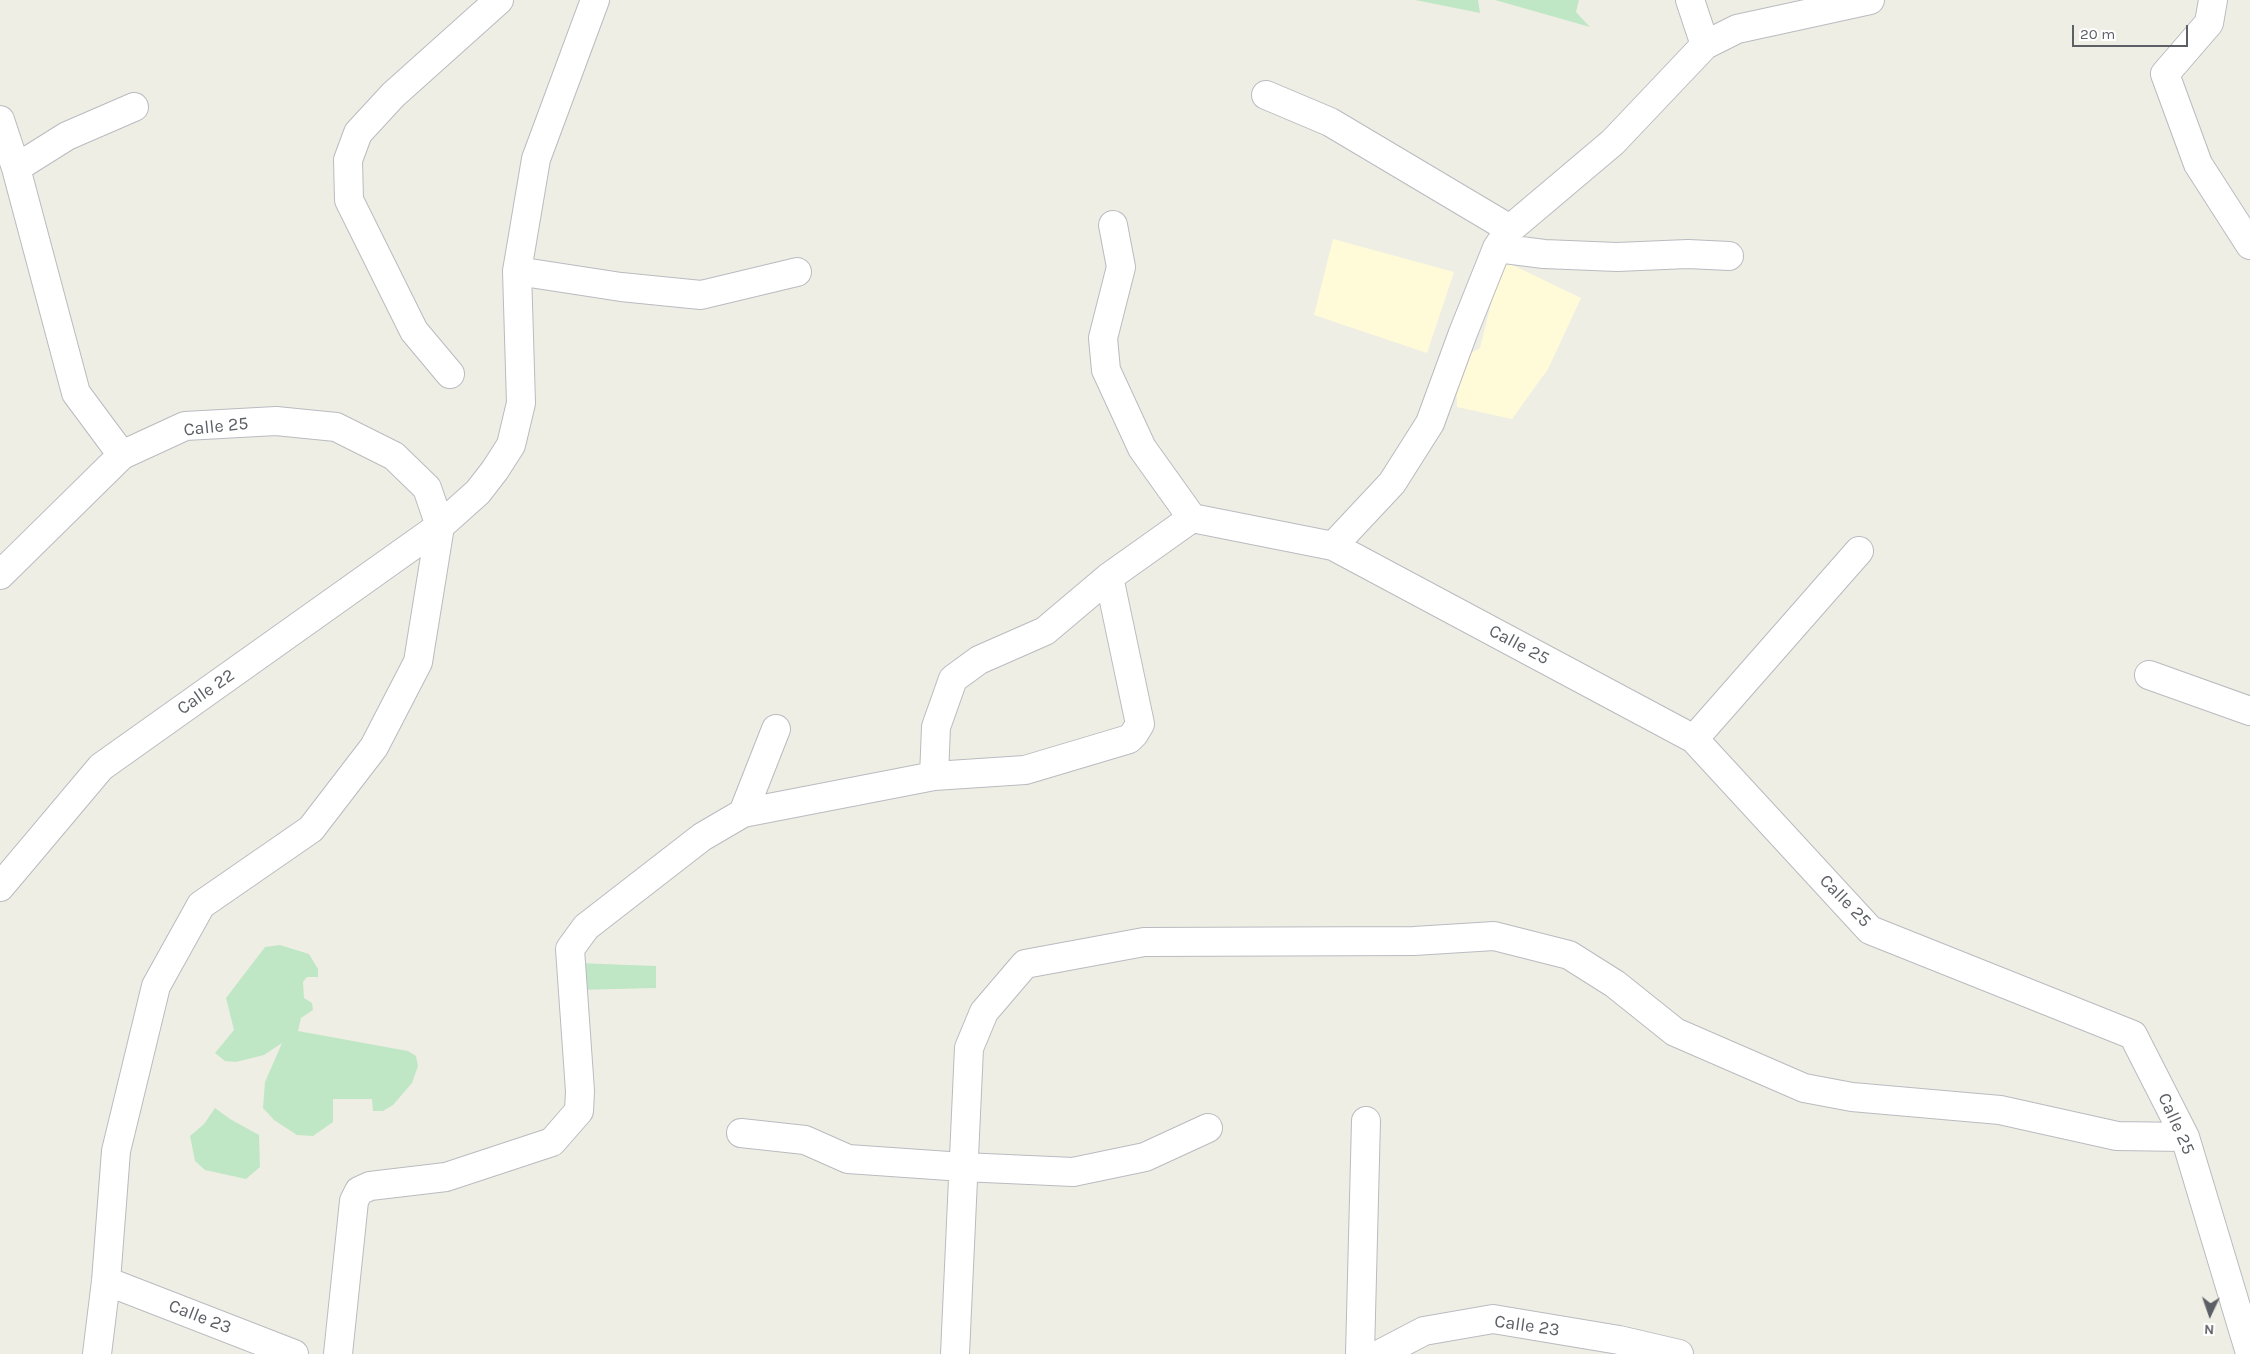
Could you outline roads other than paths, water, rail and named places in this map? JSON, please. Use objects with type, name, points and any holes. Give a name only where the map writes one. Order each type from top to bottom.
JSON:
[{"type":"street","points":[[450,374],[414,332],[349,200],[348,160],[358,133],[392,95],[499,0]]},
{"type":"street","points":[[1690,0],[1705,45]]},
{"type":"street","points":[[1333,546],[1392,483],[1430,423],[1463,333],[1503,239],[1613,142],[1705,45],[1737,29],[1870,0]]},
{"type":"street","points":[[2213,0],[2209,23],[2165,74],[2198,164],[2250,245]]},
{"type":"street","name":"Calle 22","points":[[0,887],[101,767],[440,526],[478,492],[511,446],[521,403],[517,271],[536,159],[588,1]]},
{"type":"street","points":[[1266,95],[1330,122],[1503,239],[1544,254],[1617,258],[1688,254],[1729,256]]},
{"type":"street","points":[[16,168],[67,136],[134,107]]},
{"type":"street","points":[[0,120],[16,168],[76,393],[122,455]]},
{"type":"street","points":[[934,776],[936,726],[953,679],[979,660],[1045,631],[1109,577],[1192,518],[1142,448],[1106,370],[1104,338],[1121,267],[1113,225]]},
{"type":"street","points":[[517,271],[621,287],[701,295],[796,272]]},
{"type":"street","name":"Calle 25","points":[[0,575],[122,455],[186,426],[276,421],[336,427],[394,456],[428,488],[440,526]]},
{"type":"street","name":"Calle 25","points":[[1192,518],[1333,546],[1694,739],[1870,930],[2133,1035],[2185,1137],[2250,1353]]},
{"type":"street","points":[[97,1354],[106,1281],[116,1151],[156,986],[201,905],[311,829],[374,747],[418,662],[440,526]]},
{"type":"street","points":[[1694,739],[1859,551]]},
{"type":"street","points":[[338,1354],[354,1201],[359,1191],[370,1186],[446,1177],[552,1142],[579,1111],[580,1091],[570,950],[586,927],[702,837],[743,812],[934,776],[1025,770],[1129,738],[1134,734],[1140,724],[1109,577]]},
{"type":"street","points":[[2149,676],[2250,711]]},
{"type":"street","points":[[743,812],[776,729]]},
{"type":"street","points":[[955,1354],[969,1048],[984,1012],[1025,964],[1144,942],[1414,940],[1494,936],[1569,955],[1615,984],[1675,1032],[1804,1088],[1852,1097],[2000,1110],[2117,1136],[2185,1137]]},
{"type":"street","points":[[1360,1354],[1366,1121]]},
{"type":"street","points":[[740,1133],[805,1140],[848,1159],[1073,1172],[1146,1157],[1208,1128]]},
{"type":"street","name":"Calle 23","points":[[106,1281],[294,1354]]},
{"type":"street","name":"Calle 23","points":[[1380,1354],[1424,1330],[1493,1319],[1619,1340],[1679,1354]]}]
